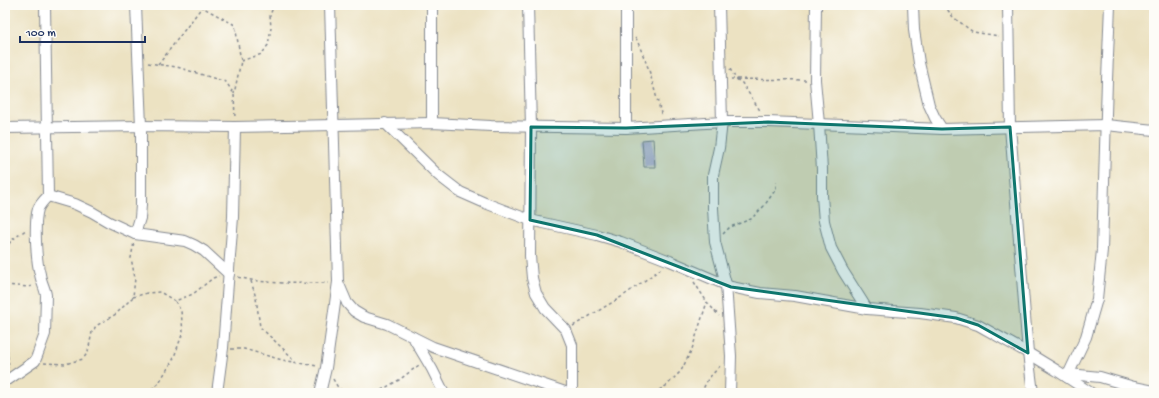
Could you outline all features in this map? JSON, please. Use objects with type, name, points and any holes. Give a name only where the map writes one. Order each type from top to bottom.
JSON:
[{"type":"street","points":[[7,379],[35,361],[45,334],[46,290],[38,268],[36,224],[38,209],[48,196],[45,5]]},
{"type":"street","points":[[135,234],[140,218],[141,205],[141,126],[136,5]]},
{"type":"street","points":[[320,393],[326,368],[338,282],[330,5]]},
{"type":"street","points":[[432,5],[432,123]]},
{"type":"street","points":[[528,5],[531,127],[530,256],[532,278],[536,293],[545,308],[566,330],[572,345],[572,393]]},
{"type":"street","points":[[626,5],[626,128]]},
{"type":"street","points":[[719,5],[722,122],[719,148],[713,175],[714,242],[726,284],[731,356],[730,393]]},
{"type":"street","points":[[816,5],[815,80],[822,169],[824,221],[831,248],[843,271],[867,309]]},
{"type":"street","points":[[913,5],[914,30],[919,63],[929,105],[942,128]]},
{"type":"street","points":[[1008,5],[1010,128],[1028,353],[1033,393]]},
{"type":"street","points":[[1068,376],[1086,337],[1098,299],[1102,250],[1110,5]]},
{"type":"street","points":[[5,128],[141,126],[235,127],[386,123],[626,128],[722,122],[768,122],[942,128],[1010,128],[1106,124],[1154,130]]},
{"type":"street","points":[[386,123],[438,175],[460,192],[485,203],[530,220],[621,242],[731,287],[760,293],[795,296],[867,309],[920,313],[956,318],[978,325],[1068,376],[1091,393]]},
{"type":"street","points":[[217,393],[223,348],[233,216],[235,127]]},
{"type":"street","points":[[48,196],[92,212],[108,222],[135,234],[185,241],[204,251],[228,274]]},
{"type":"street","points":[[338,282],[347,304],[354,312],[364,317],[387,324],[433,347],[568,393]]},
{"type":"street","points":[[413,337],[428,361],[444,393]]},
{"type":"street","points":[[1068,376],[1100,377],[1154,391]]},
{"type":"path","points":[[241,61],[262,54],[268,45],[272,28],[270,15],[274,5]]},
{"type":"path","points":[[944,5],[953,17],[973,32],[998,36],[1009,36]]},
{"type":"path","points":[[158,64],[202,6],[235,25],[241,61],[234,94],[235,127]]},
{"type":"path","points":[[626,28],[637,40],[649,70],[665,126]]},
{"type":"path","points":[[138,62],[177,66],[226,82],[234,94]]},
{"type":"path","points":[[728,66],[736,79],[742,83],[768,122]]},
{"type":"path","points":[[721,79],[815,80]]},
{"type":"path","points":[[714,242],[730,227],[751,219],[764,206],[776,189],[776,181]]},
{"type":"path","points":[[5,268],[7,246],[21,233],[36,224]]},
{"type":"path","points":[[133,297],[135,278],[131,258],[135,234]]},
{"type":"path","points":[[566,330],[623,296],[670,261]]},
{"type":"path","points":[[685,268],[707,302],[729,328]]},
{"type":"path","points":[[175,301],[192,294],[213,278],[228,274],[251,280],[283,284],[338,282]]},
{"type":"path","points":[[251,280],[256,298],[260,327],[296,362]]},
{"type":"path","points":[[5,308],[8,302],[5,285],[28,287],[43,284]]},
{"type":"path","points":[[35,361],[50,364],[65,364],[83,358],[88,352],[92,332],[96,326],[116,314],[133,297],[147,293],[160,292],[175,301],[181,312],[183,332],[173,360],[158,384],[147,393]]},
{"type":"path","points":[[654,393],[666,386],[681,371],[692,349],[707,302]]},
{"type":"path","points":[[5,326],[7,379]]},
{"type":"path","points":[[223,348],[244,349],[282,360],[326,368],[337,386],[344,393]]},
{"type":"path","points":[[701,393],[708,379],[731,356]]},
{"type":"path","points":[[376,393],[399,380],[418,365],[428,361]]},
{"type":"path","points":[[5,389],[11,393]]},
{"type":"highlighted area","points":[[768,122],[942,129],[1010,127],[1028,353],[978,325],[956,318],[731,287],[597,235],[530,220],[531,127],[626,128]]},
{"type":"building","points":[[653,139],[655,167],[644,167],[642,140]]}]
